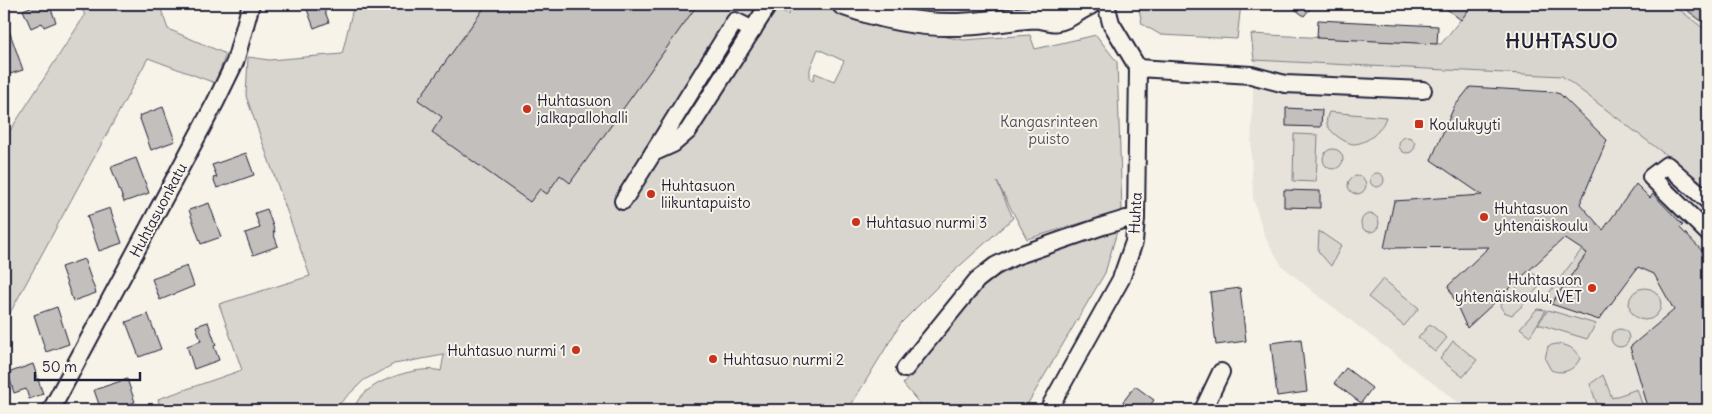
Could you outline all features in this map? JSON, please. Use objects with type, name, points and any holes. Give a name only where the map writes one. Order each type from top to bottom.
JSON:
[{"type":"main road","points":[[843,4],[858,9],[930,24],[966,24],[1038,17],[1054,20],[1074,14],[1078,4]]},
{"type":"street","name":"Huhtasuonkatu","points":[[50,410],[215,103],[235,62],[251,4]]},
{"type":"street","points":[[622,201],[653,153],[673,144],[688,131],[769,4]]},
{"type":"street","points":[[1106,4],[1111,23],[1138,68],[1251,74],[1285,84],[1422,90]]},
{"type":"street","name":"Huhta","points":[[1048,410],[1122,279],[1134,242],[1138,68]]},
{"type":"street","points":[[1708,201],[1667,165],[1651,177],[1708,233]]},
{"type":"street","points":[[905,369],[977,280],[995,266],[1012,257],[1126,219],[1136,218]]},
{"type":"street","points":[[1203,410],[1221,372]]},
{"type":"shaded area","points":[[1672,4],[1708,4],[1708,32]]},
{"type":"shaded area","name":"Huhtasuon yhtenäiskoulu","points":[[1254,60],[1562,75],[1708,187],[1708,410],[1468,410],[1316,294],[1282,266],[1265,237],[1253,198],[1251,152]]},
{"type":"green space","points":[[79,4],[159,4],[168,29],[226,54],[215,83],[148,58],[4,324],[4,140],[85,15]]},
{"type":"green space","name":"Huhtasuon liikuntapuisto","points":[[354,4],[767,4],[788,15],[793,4],[825,4],[882,26],[964,40],[1030,35],[1035,49],[1096,35],[1117,62],[1122,211],[1027,239],[997,182],[1013,218],[943,281],[901,323],[848,410],[354,410],[358,400],[377,384],[405,373],[419,370],[441,371],[444,355],[394,364],[364,380],[338,405],[340,410],[161,410],[158,399],[242,370],[219,304],[310,276],[246,96],[248,57],[269,60],[342,54]],"holes":[[[818,49],[844,61],[834,81],[815,73],[813,81],[810,79],[810,69]]]},
{"type":"green space","points":[[921,4],[988,4],[984,7],[953,8]]},
{"type":"green space","points":[[1138,4],[1241,4],[1237,39],[1161,35],[1142,24]]},
{"type":"green space","points":[[1473,4],[1672,4],[1708,32],[1708,187],[1562,76],[1254,60],[1251,34],[1441,44]]},
{"type":"green space","points":[[1329,112],[1386,117],[1374,135],[1365,141],[1354,144],[1342,140],[1328,127],[1327,118]]},
{"type":"green space","points":[[1294,134],[1318,135],[1316,182],[1293,181]]},
{"type":"green space","points":[[1404,137],[1410,137],[1415,142],[1413,151],[1404,153],[1399,148],[1399,142]]},
{"type":"green space","points":[[1329,149],[1337,149],[1343,155],[1343,163],[1337,169],[1329,169],[1323,163],[1323,155]]},
{"type":"green space","points":[[1374,173],[1380,173],[1384,180],[1380,187],[1374,187],[1370,183],[1370,177]]},
{"type":"green space","points":[[1357,176],[1363,179],[1366,185],[1363,191],[1357,194],[1351,191],[1348,185],[1351,179]]},
{"type":"green space","points":[[1370,214],[1376,217],[1379,223],[1376,229],[1370,232],[1364,229],[1361,223],[1364,217]]},
{"type":"green space","points":[[1118,228],[1105,273],[1024,410],[925,410],[903,384],[984,283],[1041,254]]},
{"type":"green space","points":[[1319,231],[1341,246],[1331,266],[1318,251]]},
{"type":"green space","points":[[1582,249],[1587,253],[1551,304],[1543,301]]},
{"type":"green space","points":[[1532,272],[1543,282],[1512,315],[1504,312],[1500,306],[1504,300]]},
{"type":"green space","points":[[1383,279],[1419,308],[1404,326],[1368,297]]},
{"type":"green space","points":[[1645,288],[1656,293],[1661,304],[1656,315],[1645,320],[1634,315],[1629,304],[1634,293]]},
{"type":"green space","points":[[1537,309],[1546,310],[1530,336],[1520,328]]},
{"type":"green space","points":[[1548,310],[1596,324],[1587,339],[1538,324]]},
{"type":"green space","points":[[1430,324],[1447,338],[1435,352],[1418,338]]},
{"type":"green space","points":[[1620,329],[1626,332],[1629,338],[1626,344],[1620,347],[1614,344],[1611,338],[1614,332]]},
{"type":"green space","points":[[1453,341],[1477,360],[1463,377],[1440,359]]},
{"type":"green space","points":[[1556,344],[1573,349],[1580,358],[1575,366],[1564,372],[1551,370],[1545,359],[1548,346]]},
{"type":"green space","points":[[1603,375],[1612,398],[1637,389],[1644,410],[1599,410],[1590,384]]},
{"type":"building","points":[[38,4],[49,4],[56,22],[44,27],[42,23],[31,28],[23,10]]},
{"type":"building","points":[[305,4],[322,4],[329,22],[314,28]]},
{"type":"building","name":"Huhtasuon jalkapallohalli","points":[[487,4],[698,4],[570,183],[560,175],[547,194],[540,189],[530,202],[432,132],[442,117],[418,100]]},
{"type":"building","points":[[1288,4],[1314,4],[1304,16]]},
{"type":"building","points":[[1440,4],[1473,4],[1461,20]]},
{"type":"building","points":[[1679,4],[1708,4],[1708,26]]},
{"type":"building","points":[[5,19],[23,70],[10,74],[6,63],[4,64]]},
{"type":"building","points":[[1318,20],[1438,26],[1437,44],[1317,38]]},
{"type":"building","points":[[1470,87],[1560,94],[1607,140],[1580,204],[1603,230],[1636,184],[1650,198],[1653,194],[1683,225],[1680,228],[1708,257],[1708,410],[1649,410],[1630,347],[1674,310],[1654,274],[1638,267],[1599,320],[1551,304],[1587,253],[1564,238],[1467,328],[1448,286],[1489,247],[1384,248],[1394,201],[1482,195],[1431,160],[1454,107]]},
{"type":"building","points":[[163,107],[175,141],[151,150],[139,116]]},
{"type":"building","points":[[1286,108],[1322,110],[1321,127],[1286,126]]},
{"type":"building","points":[[246,153],[254,175],[217,188],[213,178],[217,177],[212,165]]},
{"type":"building","points":[[136,158],[149,193],[124,202],[111,167]]},
{"type":"building","points":[[1284,190],[1320,191],[1320,208],[1284,207]]},
{"type":"building","points":[[209,203],[221,237],[201,244],[189,210]]},
{"type":"building","points":[[110,208],[122,243],[99,251],[87,216]]},
{"type":"building","points":[[267,209],[278,246],[253,255],[245,233],[260,228],[255,213]]},
{"type":"building","points":[[84,259],[96,293],[73,301],[61,267]]},
{"type":"building","points":[[187,266],[194,286],[160,300],[152,279]]},
{"type":"building","points":[[1240,288],[1246,341],[1216,345],[1210,292]]},
{"type":"building","points":[[57,307],[69,344],[46,352],[34,315]]},
{"type":"building","points":[[148,314],[161,349],[139,357],[126,322]]},
{"type":"building","points":[[208,322],[219,360],[194,369],[187,346],[201,341],[196,326]]},
{"type":"building","points":[[1301,339],[1307,392],[1277,396],[1271,343]]},
{"type":"building","points":[[33,364],[43,394],[29,399],[26,389],[14,393],[8,373]]},
{"type":"building","points":[[1346,368],[1372,388],[1361,403],[1334,383]]},
{"type":"building","points":[[127,379],[135,402],[112,410],[101,410],[94,390]]},
{"type":"building","points":[[1135,386],[1154,400],[1147,410],[1117,410]]},
{"type":"place","name":"Huhtasuon jalkapallohalli","points":[[527,109]]},
{"type":"place","name":"Koulukyyti","points":[[1419,124]]},
{"type":"place","name":"Huhtasuon liikuntapuisto","points":[[651,194]]},
{"type":"place","name":"Huhtasuon yhtenäiskoulu","points":[[1484,217]]},
{"type":"place","name":"Huhtasuo nurmi 3","points":[[856,222]]},
{"type":"place","name":"Huhtasuon yhtenäiskoulu, VET","points":[[1592,288]]},
{"type":"place","name":"Huhtasuo nurmi 1","points":[[576,350]]},
{"type":"place","name":"Huhtasuo nurmi 2","points":[[713,359]]},
{"type":"district","name":"HUHTASUO","points":[[1562,40]]},
{"type":"park label","name":"Kangasrinteen puisto","points":[[1049,130]]}]
